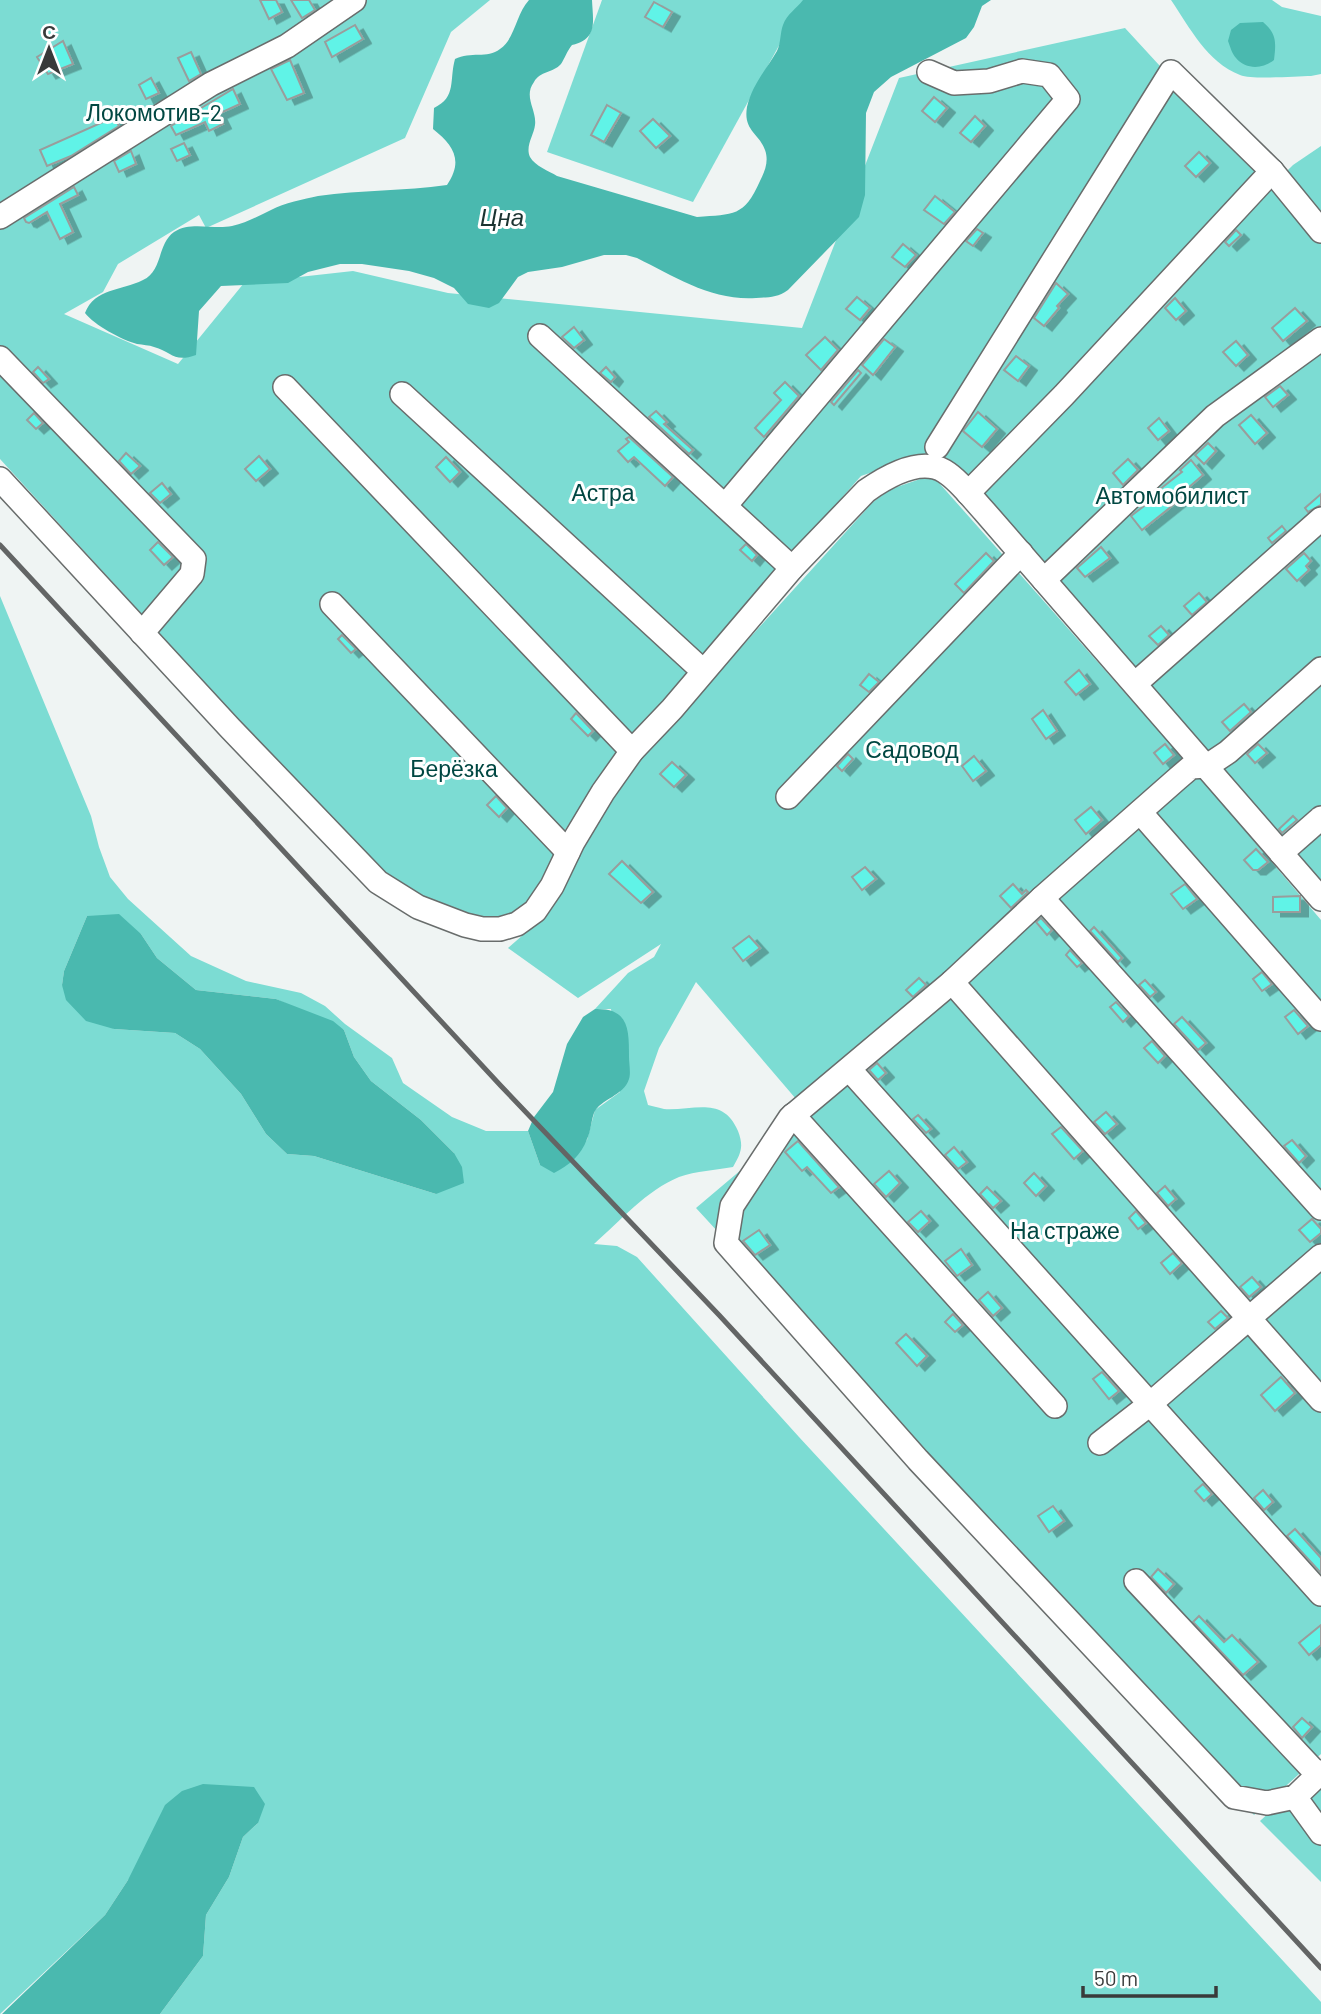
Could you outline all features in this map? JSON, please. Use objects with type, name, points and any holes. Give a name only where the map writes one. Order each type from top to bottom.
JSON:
[{"type":"street","points":[[0,217],[211,84],[287,46],[354,0]]},
{"type":"street","points":[[725,506],[1068,99],[1049,75],[1022,71],[989,81],[954,83],[929,72]]},
{"type":"street","points":[[937,447],[1171,72],[1272,171],[1321,231]]},
{"type":"street","points":[[968,493],[1064,395],[1272,171]]},
{"type":"street","points":[[540,336],[792,568]]},
{"type":"street","points":[[1044,580],[1214,416],[1321,339]]},
{"type":"street","points":[[0,359],[194,559],[192,574],[142,633]]},
{"type":"street","points":[[285,387],[632,751]]},
{"type":"street","points":[[402,394],[703,671]]},
{"type":"street","points":[[0,479],[333,838],[378,882],[418,907],[464,926],[500,929],[517,924],[536,911],[552,887],[568,852],[603,792],[632,751],[672,709],[792,568],[866,491],[894,474],[923,466],[935,467],[950,475],[968,493],[1136,683],[1321,899]]},
{"type":"street","points":[[1136,683],[1321,519]]},
{"type":"street","points":[[788,797],[1021,553]]},
{"type":"street","points":[[332,604],[568,852]]},
{"type":"street","points":[[1136,1581],[1319,1773],[1295,1797],[1267,1803],[1234,1797],[1225,1788],[918,1460],[726,1243],[732,1206],[793,1115],[952,982],[1042,898],[1191,767],[1207,766],[1228,752],[1321,670]]},
{"type":"street","points":[[1140,812],[1321,1018]]},
{"type":"street","points":[[1281,853],[1321,818]]},
{"type":"street","points":[[1042,898],[1321,1208]]},
{"type":"street","points":[[952,982],[1321,1400]]},
{"type":"street","points":[[849,1069],[1321,1594]]},
{"type":"street","points":[[793,1115],[1055,1406]]},
{"type":"street","points":[[1100,1443],[1150,1404],[1321,1256]]},
{"type":"street","points":[[1295,1797],[1321,1833]]},
{"type":"green space","points":[[0,0],[490,0],[451,32],[405,138],[206,228],[199,215],[118,264],[103,292],[64,314],[178,364],[244,283],[353,271],[448,293],[802,328],[899,78],[1125,28],[1262,177],[971,479],[931,452],[861,476],[622,748],[562,834],[532,906],[480,926],[379,874],[0,459]]},
{"type":"green space","points":[[602,0],[804,0],[693,202],[547,152]]},
{"type":"green space","points":[[1171,0],[1272,0],[1282,7],[1321,16],[1321,74],[1264,78],[1240,75],[1218,62],[1209,53],[1192,33]]},
{"type":"green space","name":"Автомобилист","points":[[1321,146],[1321,898],[968,488],[1293,165]]},
{"type":"green space","name":"Садовод","points":[[932,475],[1189,765],[802,1106],[696,982],[659,1048],[644,1091],[648,1105],[664,1109],[706,1107],[724,1113],[738,1131],[741,1141],[740,1154],[733,1167],[692,1173],[667,1183],[634,1207],[594,1244],[617,1246],[637,1257],[799,1437],[1321,2002],[1321,2014],[160,2014],[203,1956],[206,1915],[229,1877],[243,1837],[258,1823],[128,1880],[105,1915],[0,2014],[0,596],[91,816],[110,877],[128,899],[191,956],[246,981],[301,993],[325,1006],[392,1058],[403,1083],[452,1117],[486,1131],[528,1131],[540,1165],[587,1140],[595,1110],[620,1092],[611,1009],[595,1009],[628,973],[654,957],[661,944],[578,998],[508,948],[547,914],[559,898],[605,797],[873,502],[891,489]],"holes":[[[87,916],[141,934],[157,958],[196,990],[276,999],[344,1030],[354,1057],[371,1081],[421,1120],[454,1153],[436,1194],[314,1156],[287,1154],[266,1134],[241,1094],[200,1049],[175,1033],[114,1029],[62,985],[64,971]]]},
{"type":"green space","name":"На страже","points":[[1196,773],[1321,920],[1321,1754],[1254,1815],[696,1208]]},
{"type":"green space","points":[[1321,1765],[1321,1882],[1260,1821]]},
{"type":"water","name":"Цна","points":[[529,0],[592,0],[593,15],[592,29],[586,39],[572,45],[561,64],[537,78],[531,88],[530,98],[535,119],[529,149],[532,160],[557,176],[697,217],[729,214],[743,207],[760,181],[767,158],[762,144],[749,127],[747,107],[756,85],[777,51],[785,21],[803,0],[991,0],[982,6],[974,27],[966,38],[891,77],[874,92],[866,113],[865,195],[859,217],[788,290],[776,296],[724,296],[680,280],[637,258],[604,255],[562,267],[528,272],[518,277],[499,303],[489,308],[468,304],[454,288],[434,278],[362,264],[340,264],[308,272],[288,283],[221,286],[199,311],[196,355],[183,358],[124,339],[101,327],[85,313],[89,305],[102,294],[135,284],[149,276],[169,237],[181,229],[195,226],[232,226],[282,205],[318,196],[447,185],[455,168],[454,154],[446,141],[433,129],[434,108],[446,99],[449,93],[455,59],[467,55],[490,54],[500,49],[509,39]]},
{"type":"water","points":[[1263,22],[1274,39],[1274,60],[1260,66],[1245,65],[1231,50],[1228,41],[1231,30],[1240,23]]},
{"type":"water","points":[[119,914],[141,934],[157,958],[196,990],[276,999],[333,1021],[344,1030],[354,1057],[371,1081],[421,1120],[454,1153],[462,1167],[464,1183],[436,1194],[314,1156],[287,1154],[266,1134],[241,1094],[200,1049],[175,1033],[114,1029],[86,1021],[66,1000],[62,985],[64,971],[87,916]]},
{"type":"water","points":[[595,1009],[615,1012],[625,1022],[629,1079],[622,1090],[597,1108],[588,1136],[578,1155],[554,1173],[540,1165],[528,1131],[534,1117],[553,1092],[567,1044],[583,1017]]},
{"type":"water","points":[[203,1784],[254,1787],[265,1804],[258,1823],[243,1837],[229,1877],[206,1915],[203,1956],[160,2014],[2,2014],[105,1915],[128,1880],[165,1805],[182,1791]]},
{"type":"building","points":[[260,0],[276,0],[282,12],[269,19]]},
{"type":"building","points":[[291,0],[309,0],[315,10],[302,18]]},
{"type":"building","points":[[654,2],[672,12],[663,27],[645,17]]},
{"type":"building","points":[[355,25],[363,39],[332,57],[325,42]]},
{"type":"building","points":[[63,41],[73,64],[48,74],[37,57]]},
{"type":"building","points":[[191,52],[201,74],[189,81],[178,58]]},
{"type":"building","points":[[290,60],[304,93],[287,100],[271,69]]},
{"type":"building","points":[[151,78],[159,93],[146,99],[139,85]]},
{"type":"building","points":[[233,89],[240,104],[218,114],[223,124],[209,131],[205,122],[176,135],[171,126]]},
{"type":"building","points":[[934,97],[947,108],[935,122],[922,111]]},
{"type":"building","points":[[607,105],[621,113],[604,142],[591,135]]},
{"type":"building","points":[[975,116],[985,126],[971,142],[960,133]]},
{"type":"building","points":[[114,117],[119,126],[71,156],[47,166],[40,150]]},
{"type":"building","points":[[653,119],[670,136],[656,148],[640,131]]},
{"type":"building","points":[[184,143],[190,155],[177,161],[171,149]]},
{"type":"building","points":[[131,151],[136,164],[119,172],[114,161]]},
{"type":"building","points":[[1199,152],[1210,163],[1196,177],[1185,166]]},
{"type":"building","points":[[74,187],[78,195],[60,204],[73,232],[60,239],[47,212],[29,223],[26,222],[24,218]]},
{"type":"building","points":[[935,196],[955,212],[944,224],[924,210]]},
{"type":"building","points":[[977,229],[983,233],[973,246],[966,241]]},
{"type":"building","points":[[1236,230],[1241,235],[1229,246],[1225,242]]},
{"type":"building","points":[[903,244],[916,255],[905,267],[892,257]]},
{"type":"building","points":[[1056,283],[1068,294],[1044,326],[1034,318]]},
{"type":"building","points":[[857,297],[870,308],[860,320],[846,309]]},
{"type":"building","points":[[1175,298],[1186,311],[1176,320],[1165,308]]},
{"type":"building","points":[[1295,308],[1307,321],[1283,341],[1272,328]]},
{"type":"building","points":[[574,327],[584,340],[574,348],[562,337]]},
{"type":"building","points":[[825,337],[838,350],[821,370],[806,355]]},
{"type":"building","points":[[884,339],[895,347],[873,375],[862,365]]},
{"type":"building","points":[[1236,341],[1248,355],[1236,366],[1223,352]]},
{"type":"building","points":[[1016,356],[1029,366],[1018,381],[1004,370]]},
{"type":"building","points":[[38,367],[49,379],[43,383],[33,372]]},
{"type":"building","points":[[606,367],[615,377],[611,382],[600,373]]},
{"type":"building","points":[[858,370],[861,373],[834,405],[831,402]]},
{"type":"building","points":[[785,382],[799,396],[764,437],[755,428],[781,400],[774,393]]},
{"type":"building","points":[[1280,386],[1288,395],[1273,407],[1265,397]]},
{"type":"building","points":[[656,411],[667,422],[664,424],[693,450],[689,454],[649,417]]},
{"type":"building","points":[[978,412],[997,429],[982,447],[963,431]]},
{"type":"building","points":[[34,413],[43,423],[36,429],[27,420]]},
{"type":"building","points":[[1251,415],[1267,433],[1255,444],[1239,425]]},
{"type":"building","points":[[1159,418],[1169,431],[1158,440],[1148,428]]},
{"type":"building","points":[[629,437],[673,477],[665,486],[634,457],[628,462],[618,451],[629,442],[626,439]]},
{"type":"building","points":[[1208,443],[1216,451],[1204,464],[1195,455]]},
{"type":"building","points":[[126,453],[140,466],[131,474],[119,461]]},
{"type":"building","points":[[259,456],[270,469],[256,481],[245,469]]},
{"type":"building","points":[[446,457],[460,472],[450,482],[436,467]]},
{"type":"building","points":[[1128,459],[1138,470],[1123,485],[1113,473]]},
{"type":"building","points":[[1191,460],[1203,475],[1180,495],[1182,498],[1142,530],[1131,516],[1161,493],[1159,490],[1182,472],[1180,470]]},
{"type":"building","points":[[162,483],[171,494],[160,503],[150,493]]},
{"type":"building","points":[[1321,494],[1321,505],[1308,512],[1305,508]]},
{"type":"building","points":[[1282,526],[1286,531],[1272,543],[1268,538]]},
{"type":"building","points":[[158,542],[173,557],[164,565],[150,550]]},
{"type":"building","points":[[746,544],[757,555],[752,561],[740,550]]},
{"type":"building","points":[[1101,547],[1110,558],[1085,577],[1077,568]]},
{"type":"building","points":[[986,553],[994,561],[964,593],[955,584]]},
{"type":"building","points":[[1304,553],[1311,561],[1306,566],[1309,570],[1297,581],[1286,569]]},
{"type":"building","points":[[1199,593],[1207,602],[1192,615],[1184,606]]},
{"type":"building","points":[[1161,626],[1169,635],[1158,645],[1149,636]]},
{"type":"building","points":[[342,635],[356,649],[351,653],[338,639]]},
{"type":"building","points":[[1079,670],[1090,684],[1076,695],[1065,682]]},
{"type":"building","points":[[869,674],[879,682],[869,692],[860,685]]},
{"type":"building","points":[[1244,704],[1251,712],[1230,731],[1222,722]]},
{"type":"building","points":[[1043,710],[1057,731],[1046,739],[1032,719]]},
{"type":"building","points":[[576,713],[593,731],[588,736],[571,719]]},
{"type":"building","points":[[1165,744],[1174,755],[1163,764],[1154,753]]},
{"type":"building","points":[[1258,744],[1267,753],[1255,763],[1247,754]]},
{"type":"building","points":[[848,754],[853,759],[842,771],[837,766]]},
{"type":"building","points":[[974,756],[986,771],[973,781],[962,766]]},
{"type":"building","points":[[672,762],[686,775],[674,787],[660,774]]},
{"type":"building","points":[[496,796],[507,808],[499,817],[487,805]]},
{"type":"building","points":[[1091,807],[1102,820],[1086,834],[1075,820]]},
{"type":"building","points":[[1293,816],[1297,820],[1282,833],[1279,829]]},
{"type":"building","points":[[1256,849],[1268,862],[1258,870],[1253,870],[1244,860]]},
{"type":"building","points":[[622,861],[653,892],[641,903],[609,874]]},
{"type":"building","points":[[865,867],[876,879],[862,890],[852,877]]},
{"type":"building","points":[[1013,884],[1022,894],[1026,890],[1028,892],[1011,908],[1000,896]]},
{"type":"building","points":[[1185,884],[1197,899],[1183,909],[1171,894]]},
{"type":"building","points":[[1300,896],[1300,912],[1273,912],[1273,897]]},
{"type":"building","points":[[1041,918],[1052,930],[1047,935],[1036,922]]},
{"type":"building","points":[[1094,927],[1122,958],[1118,962],[1090,931]]},
{"type":"building","points":[[749,936],[760,948],[743,961],[733,948]]},
{"type":"building","points":[[1070,950],[1082,963],[1077,967],[1066,955]]},
{"type":"building","points":[[1262,972],[1272,984],[1262,991],[1253,979]]},
{"type":"building","points":[[919,978],[926,985],[913,997],[906,990]]},
{"type":"building","points":[[1145,980],[1156,992],[1150,997],[1139,985]]},
{"type":"building","points":[[1116,1002],[1129,1016],[1123,1022],[1110,1007]]},
{"type":"building","points":[[1294,1010],[1308,1026],[1298,1034],[1285,1017]]},
{"type":"building","points":[[1182,1017],[1206,1043],[1198,1050],[1174,1024]]},
{"type":"building","points":[[1152,1041],[1165,1056],[1158,1063],[1144,1048]]},
{"type":"building","points":[[877,1063],[886,1073],[878,1080],[869,1070]]},
{"type":"building","points":[[1106,1112],[1117,1124],[1105,1134],[1094,1122]]},
{"type":"building","points":[[918,1115],[931,1129],[926,1133],[913,1119]]},
{"type":"building","points":[[1061,1127],[1083,1151],[1074,1159],[1052,1134]]},
{"type":"building","points":[[1292,1140],[1306,1156],[1299,1163],[1284,1146]]},
{"type":"building","points":[[798,1141],[839,1187],[831,1193],[807,1167],[802,1171],[785,1152]]},
{"type":"building","points":[[954,1147],[967,1162],[958,1169],[945,1155]]},
{"type":"building","points":[[889,1171],[900,1183],[886,1197],[874,1184]]},
{"type":"building","points":[[1034,1173],[1046,1186],[1036,1196],[1024,1183]]},
{"type":"building","points":[[1165,1186],[1176,1199],[1168,1206],[1157,1193]]},
{"type":"building","points":[[987,1187],[1001,1201],[993,1208],[980,1194]]},
{"type":"building","points":[[921,1211],[930,1221],[918,1232],[908,1222]]},
{"type":"building","points":[[1136,1211],[1146,1223],[1138,1229],[1129,1218]]},
{"type":"building","points":[[1312,1219],[1321,1229],[1321,1233],[1310,1242],[1299,1230]]},
{"type":"building","points":[[759,1230],[770,1245],[755,1255],[743,1241]]},
{"type":"building","points":[[961,1249],[972,1265],[957,1276],[945,1261]]},
{"type":"building","points":[[1173,1253],[1182,1263],[1170,1274],[1161,1263]]},
{"type":"building","points":[[1252,1277],[1261,1287],[1249,1297],[1240,1287]]},
{"type":"building","points":[[988,1292],[1002,1308],[993,1316],[979,1300]]},
{"type":"building","points":[[1221,1311],[1228,1318],[1215,1329],[1208,1322]]},
{"type":"building","points":[[953,1314],[963,1325],[955,1332],[945,1322]]},
{"type":"building","points":[[906,1334],[927,1356],[917,1366],[896,1343]]},
{"type":"building","points":[[1102,1372],[1119,1391],[1109,1399],[1093,1379]]},
{"type":"building","points":[[1281,1377],[1295,1393],[1275,1411],[1261,1395]]},
{"type":"building","points":[[1203,1484],[1212,1494],[1204,1501],[1195,1491]]},
{"type":"building","points":[[1263,1490],[1273,1502],[1264,1510],[1254,1498]]},
{"type":"building","points":[[1053,1506],[1064,1521],[1049,1532],[1038,1516]]},
{"type":"building","points":[[1295,1529],[1321,1558],[1321,1573],[1287,1536]]},
{"type":"building","points":[[1158,1569],[1174,1584],[1166,1593],[1151,1577]]},
{"type":"building","points":[[1199,1616],[1224,1642],[1232,1635],[1258,1662],[1243,1675],[1193,1622]]},
{"type":"building","points":[[1321,1625],[1321,1645],[1309,1655],[1299,1643]]},
{"type":"building","points":[[1302,1718],[1312,1727],[1302,1738],[1293,1727]]},
{"type":"railway","points":[[0,545],[501,1086],[719,1315],[1321,1968]]},
{"type":"park label","name":"Локомотив-2","points":[[154,112]]},
{"type":"park label","name":"Астра","points":[[603,492]]},
{"type":"park label","name":"Берёзка","points":[[454,768]]}]
